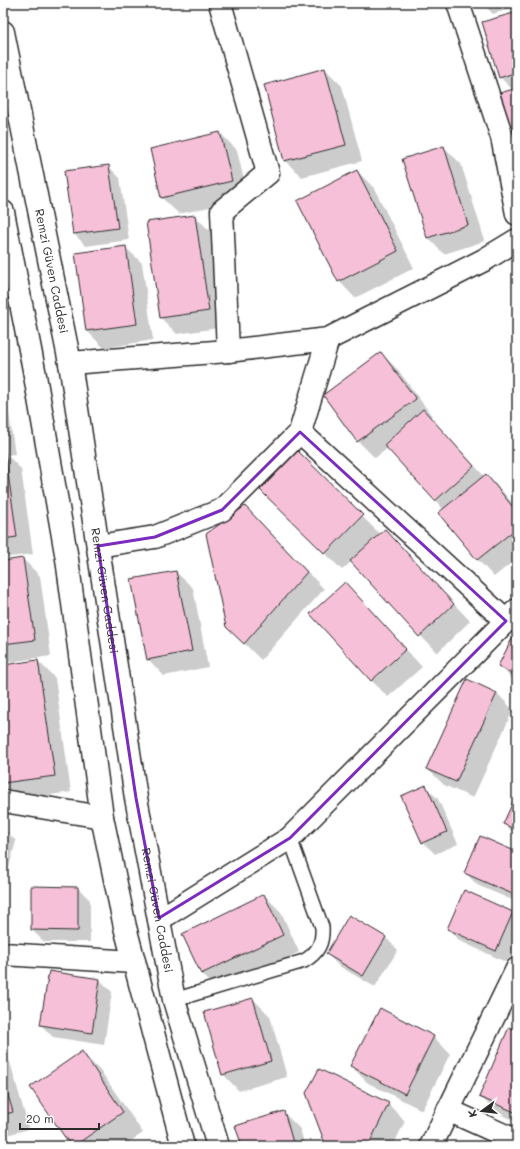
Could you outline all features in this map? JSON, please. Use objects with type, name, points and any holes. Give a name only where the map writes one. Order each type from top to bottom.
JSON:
[{"type":"street","points":[[220,3],[268,173],[222,211],[228,351]]},
{"type":"street","points":[[458,3],[502,138],[517,214]]},
{"type":"street","name":"Remzi Güven Caddesi","points":[[3,32],[70,363],[136,798],[174,1000],[218,1146]]},
{"type":"street","points":[[3,212],[10,282],[67,559],[102,817],[134,962],[183,1146]]},
{"type":"street","points":[[70,363],[228,351],[328,339],[484,260],[517,240]]},
{"type":"street","points":[[98,546],[155,537],[222,510],[300,432],[328,339]]},
{"type":"street","points":[[159,918],[168,914],[290,838],[512,616],[300,432]]},
{"type":"street","points":[[3,801],[102,817]]},
{"type":"street","points":[[3,954],[134,962]]},
{"type":"street","points":[[431,1146],[517,969]]},
{"type":"street","points":[[448,1110],[517,1142]]},
{"type":"lane","points":[[174,1000],[304,961],[316,952],[323,936],[322,927],[290,838]]},
{"type":"highlighted area","points":[[300,432],[506,621],[290,838],[159,918],[136,798],[98,546],[155,537],[222,510]]},
{"type":"building","points":[[517,12],[517,72],[499,78],[482,22]]},
{"type":"building","points":[[325,68],[346,145],[284,161],[264,85]]},
{"type":"building","points":[[517,88],[517,149],[500,93]]},
{"type":"building","points":[[220,132],[232,181],[161,198],[150,149]]},
{"type":"building","points":[[444,146],[468,225],[427,238],[402,159]]},
{"type":"building","points":[[109,165],[118,228],[73,234],[64,171]]},
{"type":"building","points":[[357,170],[398,251],[338,282],[297,201]]},
{"type":"building","points":[[195,215],[209,311],[160,318],[146,222]]},
{"type":"building","points":[[126,246],[137,324],[86,331],[75,253]]},
{"type":"building","points":[[381,352],[416,399],[357,442],[323,395]]},
{"type":"building","points":[[423,409],[474,466],[435,501],[384,445]]},
{"type":"building","points":[[298,451],[363,515],[325,554],[260,490]]},
{"type":"building","points":[[3,452],[5,452],[17,537],[3,539]]},
{"type":"building","points":[[486,474],[517,512],[517,528],[477,560],[438,513]]},
{"type":"building","points":[[245,506],[307,572],[244,644],[226,627],[206,534]]},
{"type":"building","points":[[385,529],[454,604],[419,637],[350,561]]},
{"type":"building","points":[[23,558],[35,640],[3,644],[3,561]]},
{"type":"building","points":[[176,571],[192,651],[147,660],[131,579]]},
{"type":"building","points":[[345,582],[406,649],[371,681],[310,614]]},
{"type":"building","points":[[517,629],[517,676],[498,666]]},
{"type":"building","points":[[38,660],[55,776],[3,783],[3,665]]},
{"type":"building","points":[[467,679],[497,693],[456,782],[426,769]]},
{"type":"building","points":[[426,785],[447,832],[422,843],[401,796]]},
{"type":"building","points":[[517,793],[517,830],[503,824]]},
{"type":"building","points":[[480,836],[517,852],[517,896],[464,873]]},
{"type":"building","points":[[31,886],[78,887],[78,931],[31,930]]},
{"type":"building","points":[[464,890],[513,912],[496,951],[447,929]]},
{"type":"building","points":[[264,894],[283,935],[201,974],[182,934]]},
{"type":"building","points":[[349,915],[386,937],[363,976],[326,954]]},
{"type":"building","points":[[49,971],[100,979],[92,1033],[40,1025]]},
{"type":"building","points":[[253,998],[271,1061],[222,1075],[204,1012]]},
{"type":"building","points":[[380,1008],[434,1036],[405,1094],[350,1066]]},
{"type":"building","points":[[509,1027],[517,1031],[517,1113],[479,1097]]},
{"type":"building","points":[[82,1051],[123,1112],[74,1146],[71,1146],[30,1087]]},
{"type":"building","points":[[319,1069],[389,1103],[368,1146],[326,1146],[306,1093]]},
{"type":"building","points":[[3,1078],[13,1112],[3,1115]]},
{"type":"building","points":[[284,1111],[294,1146],[242,1146],[235,1126]]}]
